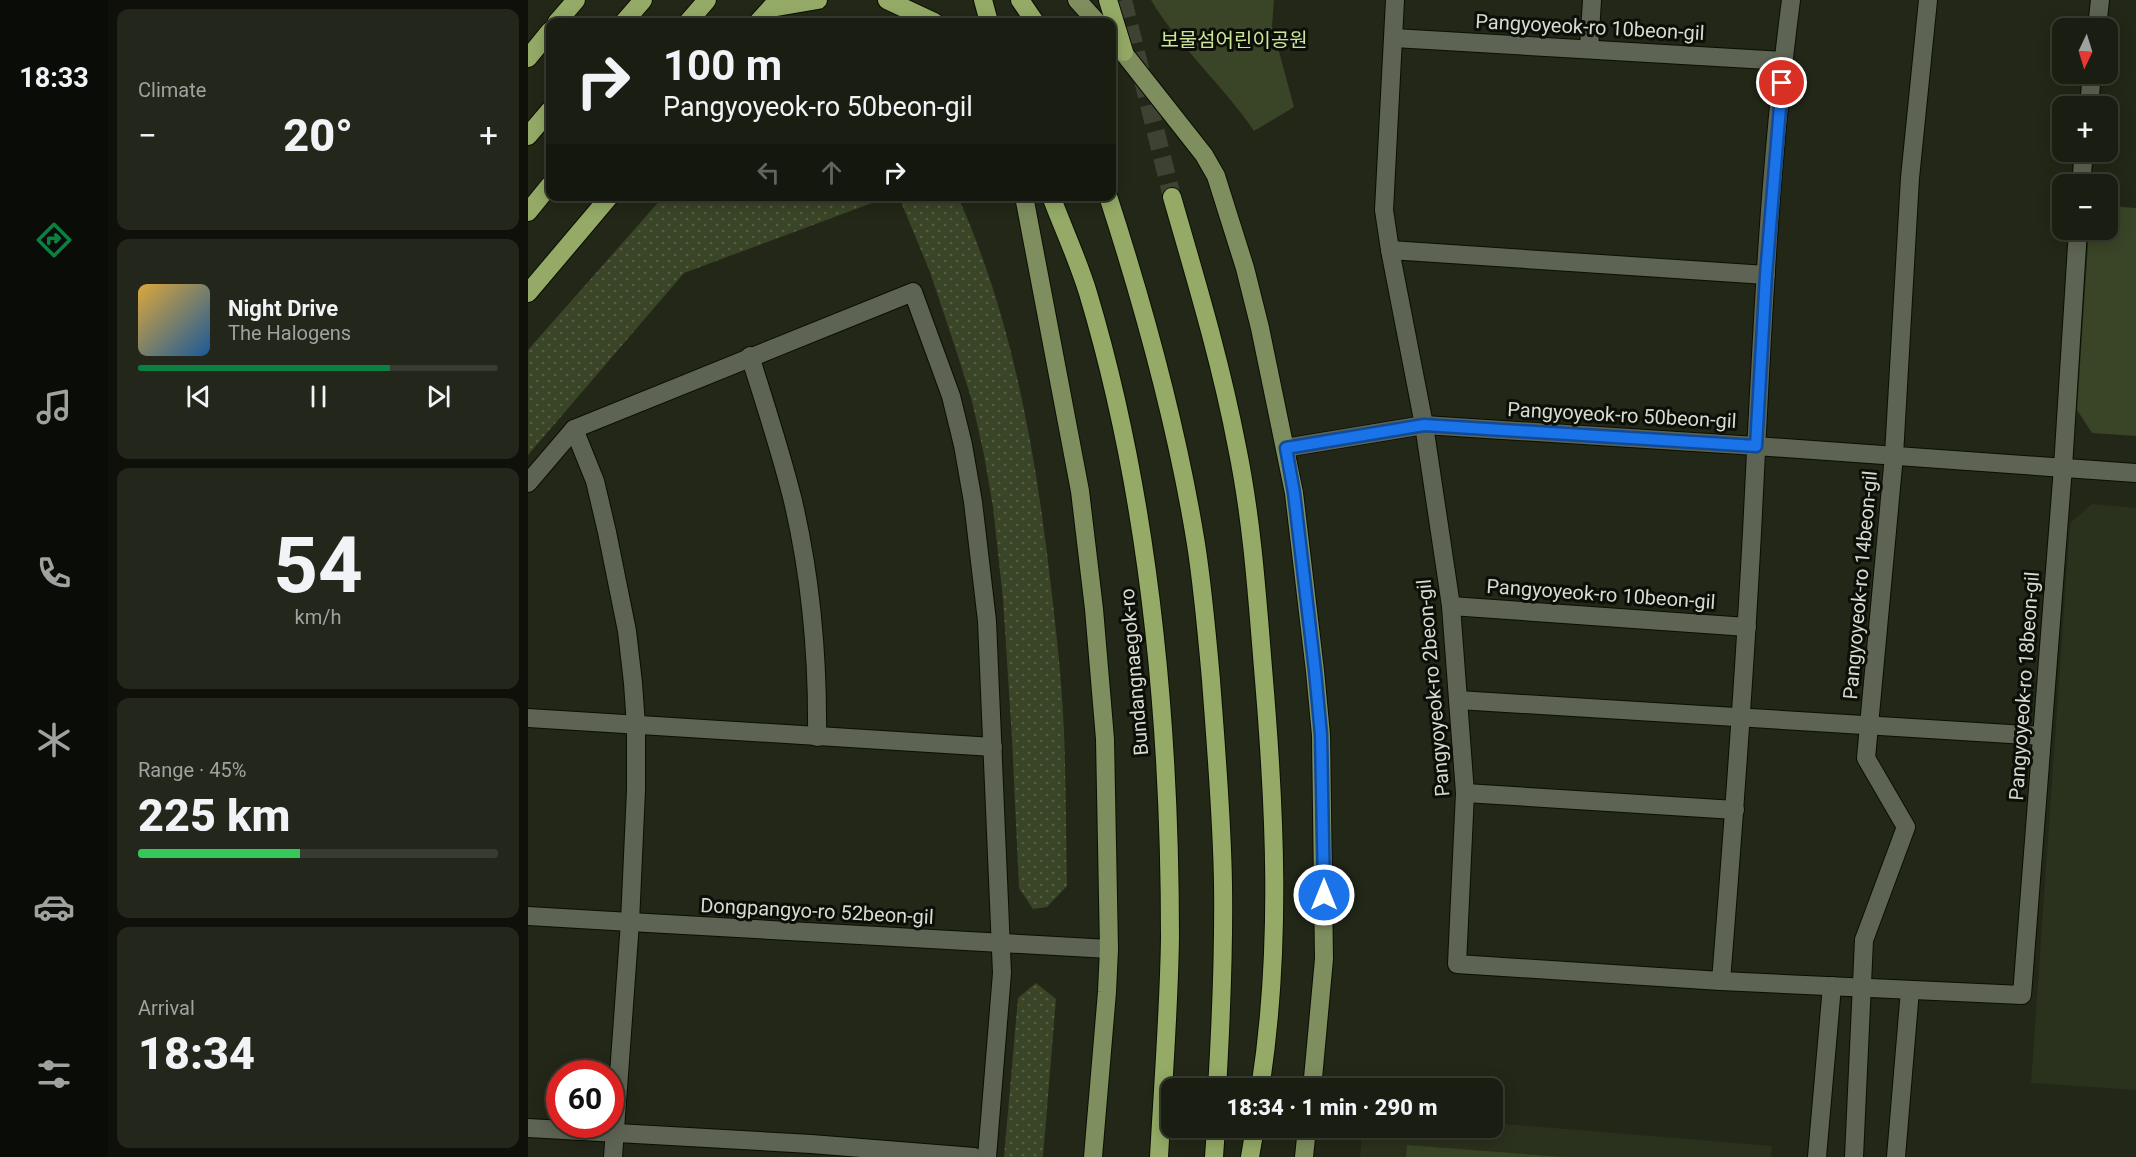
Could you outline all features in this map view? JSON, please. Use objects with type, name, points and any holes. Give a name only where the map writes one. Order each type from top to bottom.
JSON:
[{"type":"highway","points":[[560,18],[576,0]]},
{"type":"highway","points":[[627,18],[643,0]]},
{"type":"highway","points":[[691,18],[707,0]]},
{"type":"highway","points":[[761,18],[774,3],[818,0]]},
{"type":"highway","points":[[887,0],[925,18]]},
{"type":"highway","points":[[983,0],[988,18]]},
{"type":"highway","points":[[1020,0],[1032,18]]},
{"type":"highway","points":[[1108,0],[1114,18]]},
{"type":"highway","points":[[1116,26],[1124,52]]},
{"type":"highway","points":[[528,58],[546,36]]},
{"type":"highway","points":[[528,136],[546,115]]},
{"type":"highway","points":[[528,212],[546,190]]},
{"type":"highway","points":[[1172,197],[1220,367],[1237,447],[1254,555],[1273,794],[1275,880],[1273,959],[1267,1045],[1262,1078]]},
{"type":"highway","points":[[528,293],[606,201]]},
{"type":"highway","name":"Bundangnaegok-ro","points":[[1053,201],[1087,291],[1109,373],[1138,510],[1148,583],[1161,702],[1170,939],[1160,1157]]},
{"type":"highway","points":[[1110,201],[1141,297],[1162,378],[1188,498],[1205,613],[1215,734],[1223,883],[1222,985],[1218,1078]]},
{"type":"highway","points":[[1214,1157],[1215,1138]]},
{"type":"highway","points":[[1250,1157],[1253,1138]]},
{"type":"main road","points":[[1077,0],[1093,18]]},
{"type":"main road","points":[[1116,43],[1204,155],[1216,176],[1245,268],[1286,448],[1301,548],[1321,735],[1324,958],[1313,1078]]},
{"type":"main road","points":[[1025,201],[1080,491],[1089,563],[1107,769],[1109,949],[1092,1157]]},
{"type":"main road","points":[[1304,1157],[1306,1138]]},
{"type":"street","name":"Pangyoyeok-ro 2beon-gil","points":[[1395,0],[1384,210],[1424,425],[1451,606],[1465,793],[1458,964],[1866,988]]},
{"type":"street","points":[[1589,49],[1592,0]]},
{"type":"street","points":[[1721,981],[1747,627],[1766,275],[1783,61],[1791,0]]},
{"type":"street","name":"Pangyoyeok-ro 14beon-gil","points":[[1854,1157],[1866,988],[1864,940],[1906,827],[1866,758],[1894,455],[1910,178],[1928,0]]},
{"type":"street","points":[[2098,18],[2100,0]]},
{"type":"street","name":"Pangyoyeok-ro 10beon-gil","points":[[1394,38],[1783,61]]},
{"type":"street","name":"Pangyoyeok-ro 18beon-gil","points":[[1866,988],[2022,995],[2063,467],[2077,240]]},
{"type":"street","points":[[1390,250],[1766,275]]},
{"type":"street","points":[[528,483],[574,429],[913,292],[951,396],[963,446],[971,491],[987,621],[1002,973],[987,1157]]},
{"type":"street","points":[[750,357],[784,468],[800,537],[815,645],[818,695],[817,737]]},
{"type":"street","name":"Pangyoyeok-ro 50beon-gil","points":[[1286,448],[1424,425],[2136,473]]},
{"type":"street","points":[[574,429],[595,481],[618,582],[633,683],[636,726],[634,846],[620,1060]]},
{"type":"street","name":"Pangyoyeok-ro 10beon-gil","points":[[1451,606],[1747,627]]},
{"type":"street","points":[[1458,700],[2042,736]]},
{"type":"street","points":[[528,718],[993,747]]},
{"type":"street","points":[[1465,793],[1735,810]]},
{"type":"street","name":"Dongpangyo-ro 52beon-gil","points":[[528,916],[1109,949]]},
{"type":"street","points":[[1816,1157],[1832,986]]},
{"type":"street","points":[[1896,1157],[1910,990]]},
{"type":"street","points":[[528,1128],[546,1129]]},
{"type":"street","points":[[624,1134],[810,1151],[974,1157]]},
{"type":"street","points":[[613,1157],[614,1138]]},
{"type":"shaded area","points":[[2092,504],[2136,508],[2136,1090],[2031,1083],[2070,523]]},
{"type":"shaded area","points":[[1503,1124],[1772,1146],[1771,1157],[1360,1157],[1362,1138],[1503,1138]]},
{"type":"green space","name":"보물섬어린이공원","points":[[1151,0],[1274,0],[1272,26],[1294,107],[1254,131],[1174,34]]},
{"type":"green space","points":[[659,201],[877,201],[684,273],[528,455],[528,350]]},
{"type":"green space","points":[[901,201],[960,201],[977,243],[1007,336],[1029,432],[1044,530],[1057,636],[1063,713],[1067,886],[1047,907],[1033,909],[1019,888],[1003,599],[993,507],[972,401],[930,272]]},
{"type":"green space","points":[[2118,207],[2136,208],[2136,436],[2092,433],[2077,410],[2088,240],[2118,240]]},
{"type":"green space","points":[[1036,983],[1056,999],[1043,1157],[1004,1157],[1018,998]]},
{"type":"green space","points":[[1407,1145],[1564,1157],[1406,1157]]},
{"type":"tunnel","points":[[1123,0],[1172,197]]},
{"type":"route","points":[[1324,895],[1321,735],[1294,493],[1286,448],[1424,425],[1756,446],[1766,275],[1782,83]]}]
